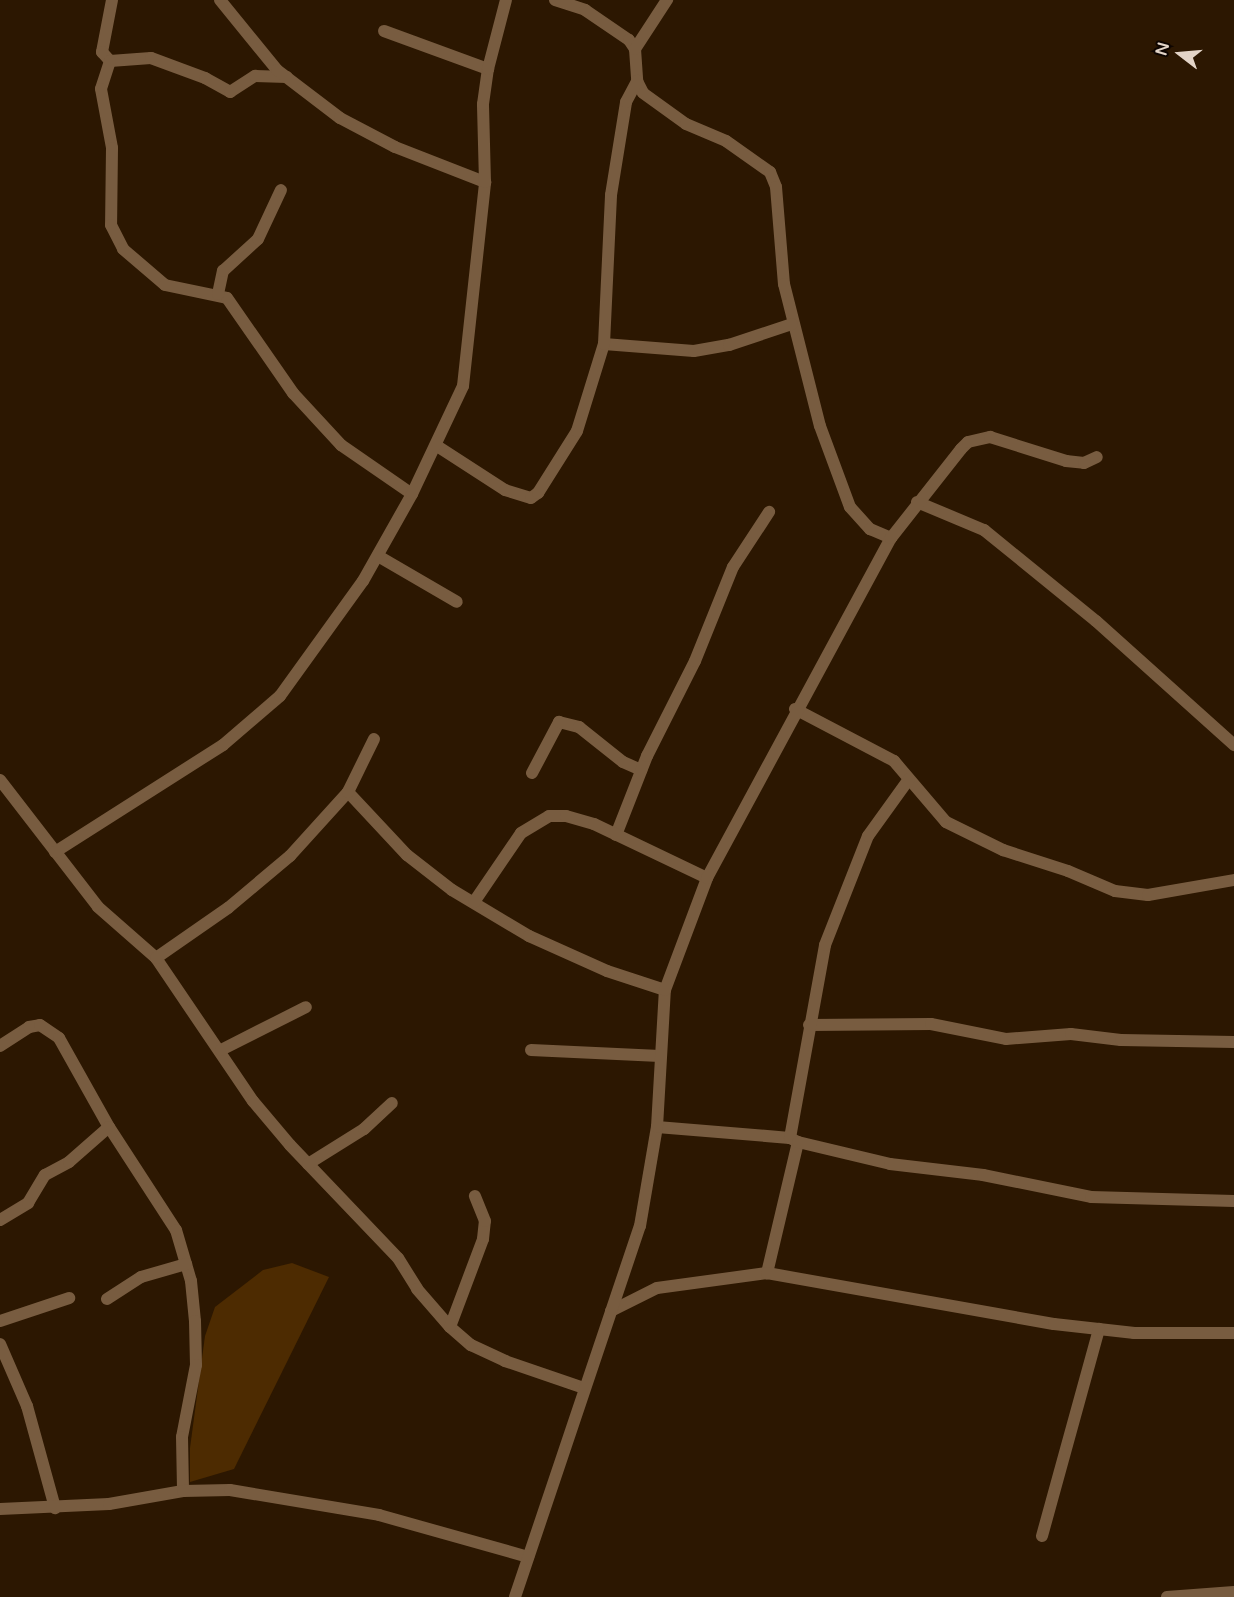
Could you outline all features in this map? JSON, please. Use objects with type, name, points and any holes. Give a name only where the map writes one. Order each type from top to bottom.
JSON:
[{"type":"street","points":[[112,0],[102,52],[111,61],[151,58],[205,78],[230,92],[255,76],[287,77]]},
{"type":"street","points":[[220,0],[287,77],[340,118],[395,147],[485,182]]},
{"type":"street","points":[[55,852],[187,769],[254,720],[280,696],[325,637],[378,556],[412,494],[464,386],[485,182],[483,104],[488,69],[506,0]]},
{"type":"street","points":[[555,0],[608,23],[636,49]]},
{"type":"street","points":[[667,0],[636,49],[637,81],[644,93],[686,124],[726,141],[770,172],[776,187],[784,284],[792,324],[820,426],[850,507],[870,529],[891,538]]},
{"type":"street","points":[[384,31],[488,69]]},
{"type":"street","points":[[111,61],[101,89],[112,148],[111,225],[117,241],[165,285],[218,294],[236,307],[293,393],[340,445],[412,494]]},
{"type":"street","points":[[437,446],[505,490],[531,498],[538,493],[577,432],[604,344],[611,195],[626,102],[637,81]]},
{"type":"street","points":[[218,294],[223,271],[258,240],[281,190]]},
{"type":"street","points":[[604,344],[694,351],[729,345],[792,324]]},
{"type":"street","points":[[515,1597],[640,1226],[657,1127],[665,990],[707,878],[795,709],[891,538],[917,502],[961,449],[978,439],[990,437],[1066,461],[1084,463],[1097,457]]},
{"type":"street","points":[[917,502],[984,530],[1096,621],[1234,745]]},
{"type":"street","points":[[616,836],[641,770],[696,661],[733,567],[768,512]]},
{"type":"street","points":[[378,556],[457,602]]},
{"type":"street","points":[[795,709],[874,748],[894,761],[946,822],[1003,850],[1068,870],[1115,891],[1148,895],[1234,880]]},
{"type":"street","points":[[532,773],[559,722],[579,727],[623,762],[641,770]]},
{"type":"street","points":[[156,958],[250,891],[290,856],[348,792],[374,739]]},
{"type":"street","points":[[767,1273],[794,1140],[809,1025],[825,945],[868,836],[909,779]]},
{"type":"street","points":[[0,780],[4,792],[55,852],[98,908],[156,958],[221,1050],[253,1101],[308,1164],[398,1258],[417,1290],[450,1327],[471,1345],[505,1360],[584,1388]]},
{"type":"street","points":[[348,792],[407,855],[474,902],[529,936],[607,971],[665,990]]},
{"type":"street","points":[[474,902],[497,873],[510,847],[535,821],[549,816],[566,816],[616,836],[707,878]]},
{"type":"street","points":[[221,1050],[306,1007]]},
{"type":"street","points":[[809,1025],[931,1024],[1006,1039],[1071,1034],[1122,1040],[1234,1042]]},
{"type":"street","points":[[0,1046],[28,1027],[48,1028],[59,1038],[109,1127],[157,1197],[176,1230],[186,1263],[195,1321],[196,1365],[182,1437],[183,1491]]},
{"type":"street","points":[[531,1050],[660,1056]]},
{"type":"street","points":[[308,1164],[364,1129],[392,1103]]},
{"type":"street","points":[[0,1220],[28,1203],[45,1175],[69,1162],[109,1127]]},
{"type":"street","points":[[657,1127],[794,1140],[891,1164],[983,1175],[1091,1197],[1234,1201]]},
{"type":"street","points":[[450,1327],[483,1239],[485,1221],[475,1196]]},
{"type":"street","points":[[107,1299],[141,1277],[186,1263]]},
{"type":"street","points":[[611,1311],[657,1288],[767,1273],[1054,1324],[1099,1329],[1234,1333]]},
{"type":"street","points":[[0,1321],[69,1298]]},
{"type":"street","points":[[1042,1536],[1099,1329]]},
{"type":"street","points":[[0,1344],[27,1406],[55,1508]]},
{"type":"street","points":[[0,1509],[55,1508],[141,1501],[183,1491],[230,1490],[379,1515],[528,1557]]},
{"type":"street","points":[[1167,1597],[1234,1592]]},
{"type":"shaded area","points":[[292,1263],[329,1277],[234,1469],[190,1482],[190,1448],[205,1336],[215,1307],[263,1270]]}]
